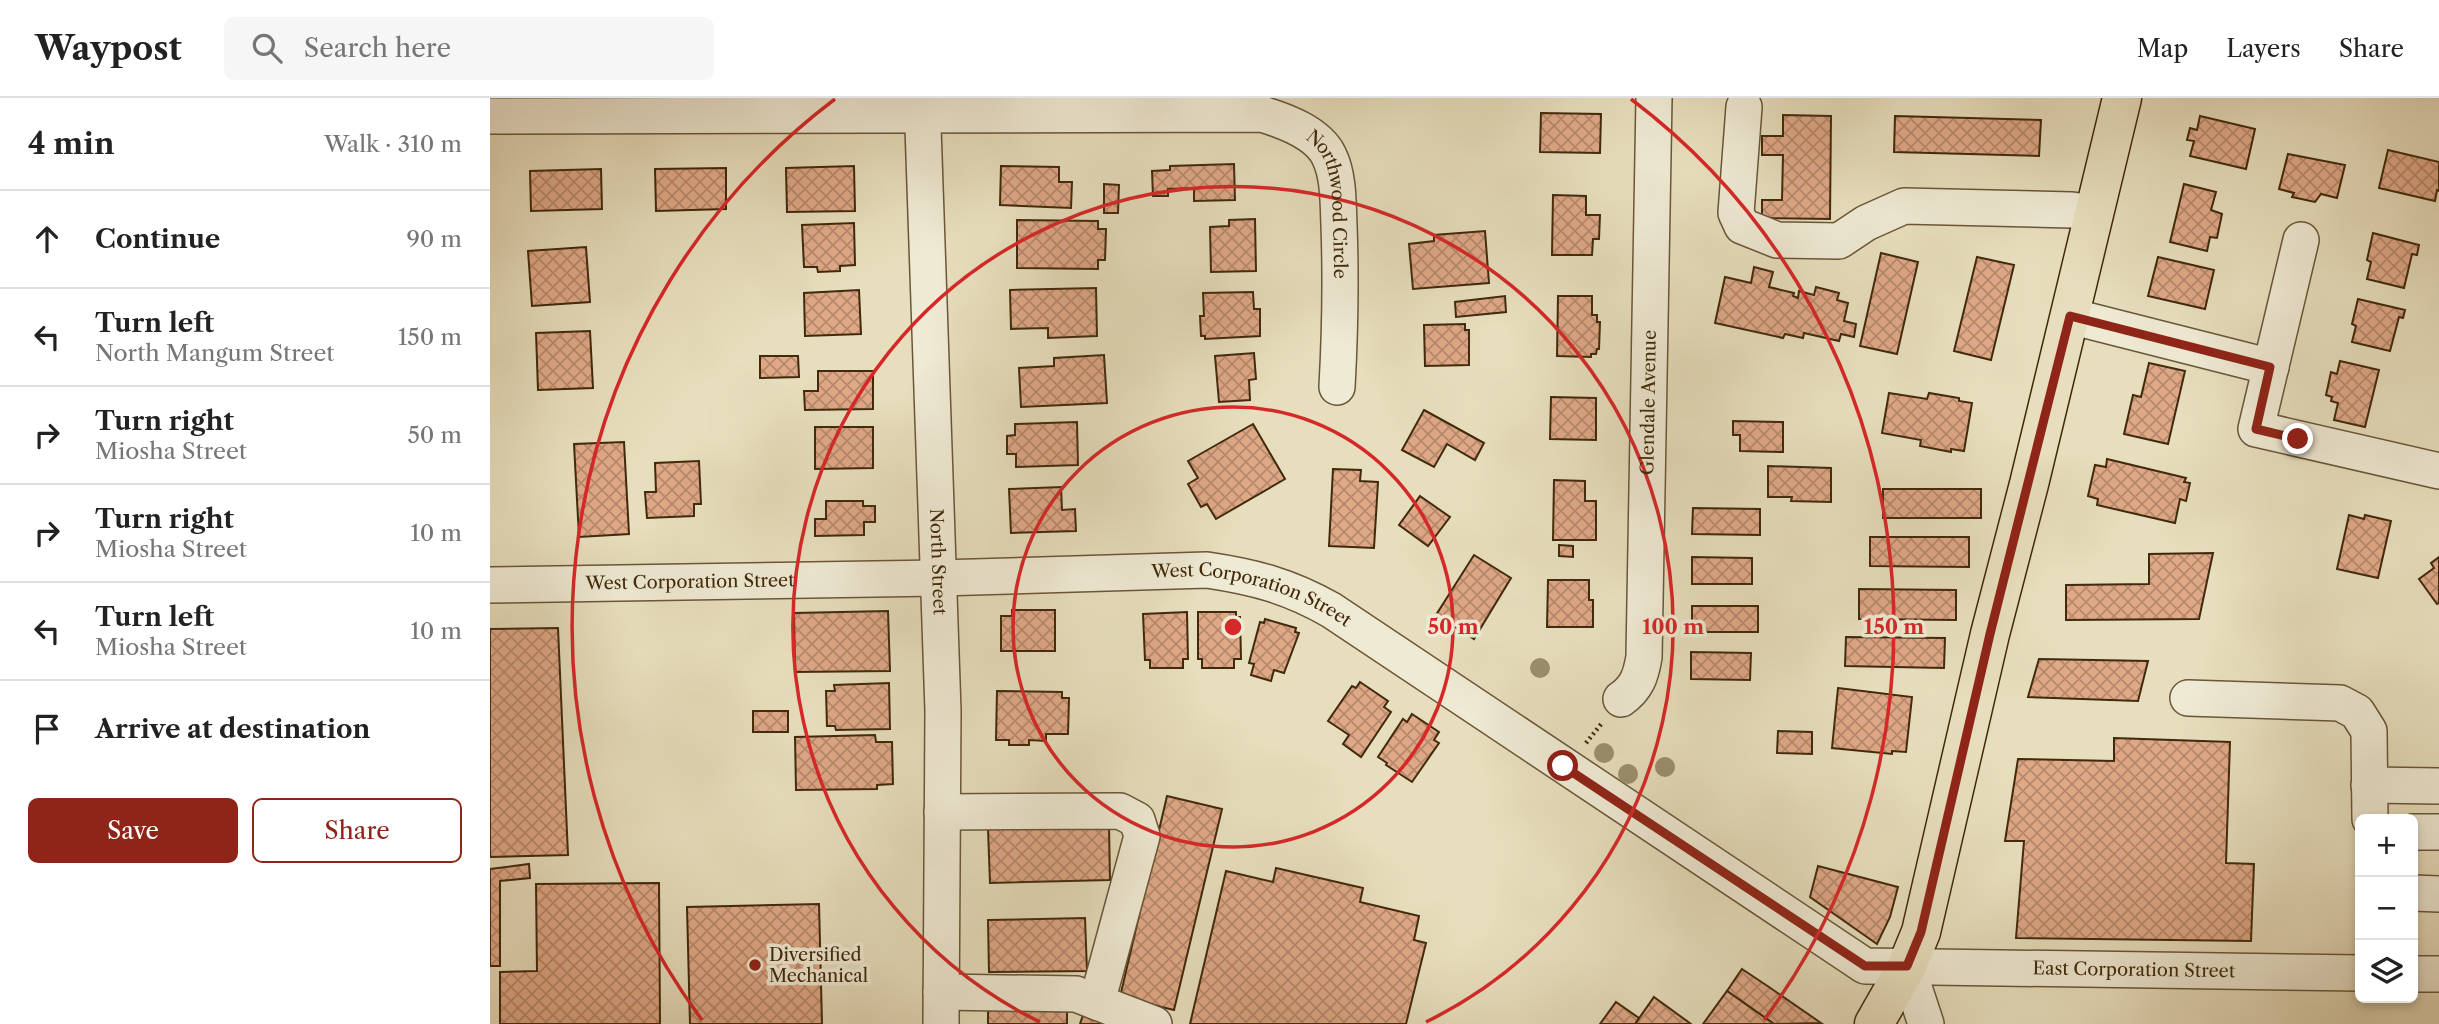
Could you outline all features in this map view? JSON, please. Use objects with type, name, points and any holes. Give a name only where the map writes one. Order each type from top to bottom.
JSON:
[{"type":"main road","points":[[1874,1024],[1907,966],[1921,932],[1990,634],[2122,98]]},
{"type":"street","name":"Glendale Avenue","points":[[1621,699],[1630,693],[1638,681],[1644,657],[1654,98]]},
{"type":"street","name":"Northwood Circle","points":[[490,116],[922,107],[1262,114],[1287,122],[1310,135],[1329,155],[1336,179],[1341,289],[1338,387]]},
{"type":"street","name":"North Street","points":[[922,107],[943,711],[941,1008]]},
{"type":"street","points":[[1744,107],[1736,213],[1742,226],[1777,240],[1839,242],[1866,223],[1905,206],[2072,210],[2094,213]]},
{"type":"street","points":[[2301,240],[2256,429],[2439,471]]},
{"type":"street","points":[[2070,316],[2270,367]]},
{"type":"street","name":"West Corporation Street","points":[[490,585],[939,578],[1207,570],[1272,583],[1301,593],[1331,610],[1865,966],[1907,966]]},
{"type":"street","points":[[2188,698],[2340,703],[2357,712],[2369,731],[2370,814]]},
{"type":"street","points":[[2369,785],[2439,786]]},
{"type":"street","points":[[942,812],[1120,811],[1137,820],[1142,836],[1097,1002]]},
{"type":"street","points":[[2418,832],[2439,832]]},
{"type":"street","points":[[2418,893],[2439,894]]},
{"type":"street","points":[[1907,966],[1926,1024]]},
{"type":"street","name":"East Corporation Street","points":[[1907,966],[2355,973]]},
{"type":"street","points":[[2418,974],[2439,974]]},
{"type":"street","points":[[941,1008],[1076,994],[1154,1024]]},
{"type":"path","points":[[1563,766],[1592,736],[1621,699]]},
{"type":"building","points":[[1541,113],[1601,114],[1600,153],[1540,152]]},
{"type":"building","points":[[1783,115],[1831,116],[1830,219],[1762,218],[1762,200],[1782,200],[1783,155],[1762,155],[1762,136],[1783,136]]},
{"type":"building","points":[[1895,116],[2041,120],[2039,156],[1894,152]]},
{"type":"building","points":[[2200,116],[2255,129],[2246,169],[2190,156],[2194,141],[2187,140],[2190,128],[2197,130]]},
{"type":"building","points":[[2388,150],[2439,162],[2439,191],[2437,190],[2435,201],[2379,188]]},
{"type":"building","points":[[2288,154],[2345,165],[2337,198],[2321,194],[2315,202],[2292,197],[2294,193],[2279,189]]},
{"type":"building","points":[[1234,164],[1235,200],[1194,201],[1194,188],[1168,189],[1168,196],[1153,196],[1152,171],[1170,170],[1170,166]]},
{"type":"building","points":[[854,166],[855,211],[787,212],[786,168]]},
{"type":"building","points":[[1001,166],[1059,167],[1059,182],[1072,182],[1071,208],[1000,205]]},
{"type":"building","points":[[726,168],[726,209],[656,211],[655,169]]},
{"type":"building","points":[[601,169],[602,209],[531,211],[530,171]]},
{"type":"building","points":[[1104,184],[1119,185],[1118,213],[1104,213]]},
{"type":"building","points":[[2184,184],[2216,192],[2211,210],[2222,214],[2217,238],[2210,237],[2207,251],[2170,242]]},
{"type":"building","points":[[1553,195],[1586,196],[1586,215],[1600,215],[1599,239],[1593,239],[1592,255],[1552,255]]},
{"type":"building","points":[[1255,219],[1256,271],[1211,272],[1210,227],[1229,226],[1229,220]]},
{"type":"building","points":[[1017,220],[1098,221],[1098,229],[1106,229],[1105,260],[1098,260],[1098,269],[1017,268]]},
{"type":"building","points":[[854,223],[855,265],[840,266],[840,271],[818,272],[817,267],[804,267],[802,225]]},
{"type":"building","points":[[1485,231],[1489,283],[1413,289],[1409,244],[1434,241],[1434,235]]},
{"type":"building","points":[[2373,233],[2419,245],[2417,255],[2412,254],[2404,288],[2367,279],[2371,262],[2367,260]]},
{"type":"building","points":[[586,247],[590,302],[532,306],[528,251]]},
{"type":"building","points":[[1881,253],[1918,262],[1897,354],[1860,346]]},
{"type":"building","points":[[1977,257],[2014,265],[1991,360],[1954,351]]},
{"type":"building","points":[[2158,257],[2214,270],[2205,309],[2148,296]]},
{"type":"building","points":[[1754,267],[1773,272],[1769,287],[1794,293],[1793,296],[1798,298],[1799,291],[1814,295],[1816,287],[1839,293],[1837,300],[1848,303],[1844,321],[1856,324],[1854,337],[1841,334],[1839,341],[1804,333],[1803,338],[1785,334],[1783,338],[1715,323],[1725,277],[1751,283]]},
{"type":"building","points":[[1096,288],[1097,336],[1048,338],[1048,328],[1011,329],[1010,290]]},
{"type":"building","points":[[859,290],[861,334],[805,336],[804,293]]},
{"type":"building","points":[[1253,292],[1254,309],[1260,309],[1260,336],[1205,339],[1205,336],[1201,336],[1203,293]]},
{"type":"building","points":[[1505,296],[1506,312],[1456,317],[1455,302]]},
{"type":"building","points":[[1558,296],[1592,296],[1592,315],[1597,315],[1597,322],[1600,322],[1599,349],[1596,354],[1591,354],[1591,357],[1557,356]]},
{"type":"building","points":[[2358,299],[2405,310],[2403,318],[2399,317],[2390,351],[2352,342],[2356,326],[2352,324]]},
{"type":"building","points":[[1465,324],[1465,330],[1469,330],[1469,365],[1425,366],[1424,325]]},
{"type":"building","points":[[590,331],[593,388],[538,390],[536,333]]},
{"type":"building","points":[[1254,353],[1256,379],[1249,380],[1250,400],[1219,402],[1215,356]]},
{"type":"building","points":[[1104,355],[1107,403],[1021,407],[1019,368],[1054,366],[1054,358]]},
{"type":"building","points":[[760,356],[798,356],[799,377],[760,378]]},
{"type":"building","points":[[2340,361],[2379,370],[2365,427],[2334,420],[2338,403],[2331,401],[2332,397],[2326,395],[2331,372],[2337,374]]},
{"type":"building","points":[[2149,363],[2185,371],[2168,444],[2124,434],[2133,395],[2141,397]]},
{"type":"building","points":[[818,371],[873,371],[873,409],[805,410],[804,391],[818,391]]},
{"type":"building","points":[[1889,393],[1927,399],[1929,393],[1972,403],[1964,451],[1951,449],[1951,452],[1920,446],[1921,440],[1882,433]]},
{"type":"building","points":[[1551,397],[1596,398],[1596,440],[1550,439]]},
{"type":"building","points":[[1424,410],[1484,443],[1475,460],[1447,444],[1434,467],[1402,450]]},
{"type":"building","points":[[1733,421],[1783,422],[1783,452],[1740,451],[1740,435],[1733,435]]},
{"type":"building","points":[[1077,422],[1078,465],[1016,467],[1016,454],[1007,454],[1007,436],[1015,435],[1015,424]]},
{"type":"building","points":[[1253,424],[1285,479],[1216,519],[1207,504],[1201,507],[1188,484],[1198,478],[1188,461]]},
{"type":"building","points":[[815,427],[873,427],[873,468],[815,469]]},
{"type":"building","points":[[624,442],[629,534],[579,537],[574,444]]},
{"type":"building","points":[[2107,459],[2186,478],[2184,482],[2190,483],[2186,501],[2180,499],[2175,523],[2097,505],[2098,499],[2088,496],[2095,465],[2106,467]]},
{"type":"building","points":[[699,461],[701,504],[694,504],[694,516],[647,518],[645,492],[656,492],[655,463]]},
{"type":"building","points":[[1768,466],[1831,468],[1831,502],[1791,501],[1792,497],[1768,497]]},
{"type":"building","points":[[1333,469],[1361,470],[1360,481],[1378,482],[1374,548],[1329,546]]},
{"type":"building","points":[[1554,480],[1585,481],[1585,501],[1596,501],[1596,540],[1553,540]]},
{"type":"building","points":[[1061,487],[1062,510],[1075,509],[1076,531],[1011,533],[1009,489]]},
{"type":"building","points":[[1883,489],[1981,489],[1981,518],[1883,518]]},
{"type":"building","points":[[1420,496],[1450,517],[1428,546],[1399,525]]},
{"type":"building","points":[[826,501],[863,501],[863,506],[875,506],[875,522],[864,522],[864,535],[815,536],[815,519],[826,519]]},
{"type":"building","points":[[1693,508],[1760,509],[1760,535],[1692,534]]},
{"type":"building","points":[[2349,515],[2364,519],[2365,515],[2391,521],[2378,578],[2337,569]]},
{"type":"building","points":[[1870,537],[1969,537],[1969,567],[1870,566]]},
{"type":"building","points":[[1559,545],[1573,546],[1573,557],[1559,556]]},
{"type":"building","points":[[2213,553],[2199,619],[2066,620],[2066,585],[2149,584],[2149,554]]},
{"type":"building","points":[[1474,555],[1511,578],[1474,639],[1436,615]]},
{"type":"building","points":[[1692,557],[1752,558],[1752,584],[1692,584]]},
{"type":"building","points":[[2439,557],[2437,604],[2419,579],[2434,568],[2431,563]]},
{"type":"building","points":[[1548,580],[1589,580],[1589,600],[1593,600],[1593,627],[1547,627]]},
{"type":"building","points":[[1859,589],[1956,590],[1956,620],[1859,619]]},
{"type":"building","points":[[1692,606],[1758,606],[1758,632],[1692,632]]},
{"type":"building","points":[[1012,610],[1055,610],[1055,651],[1001,651],[1001,616],[1012,616]]},
{"type":"building","points":[[888,611],[890,671],[795,672],[794,613]]},
{"type":"building","points":[[1187,612],[1188,659],[1183,659],[1183,668],[1150,668],[1150,660],[1145,660],[1143,614]]},
{"type":"building","points":[[1198,612],[1236,612],[1236,617],[1240,617],[1241,659],[1234,659],[1234,668],[1202,668],[1202,659],[1198,659]]},
{"type":"building","points":[[1265,619],[1296,628],[1295,632],[1299,633],[1284,673],[1274,670],[1271,681],[1251,675],[1254,664],[1249,663],[1260,622],[1264,623]]},
{"type":"building","points":[[558,628],[568,855],[490,857],[490,629]]},
{"type":"building","points":[[1846,637],[1945,638],[1944,668],[1845,666]]},
{"type":"building","points":[[1691,652],[1751,653],[1750,680],[1691,679]]},
{"type":"building","points":[[2039,659],[2148,661],[2138,701],[2028,697]]},
{"type":"building","points":[[1360,682],[1388,701],[1384,707],[1391,712],[1361,757],[1343,744],[1349,735],[1328,721],[1352,686],[1356,688]]},
{"type":"building","points":[[889,683],[890,729],[836,730],[835,726],[827,726],[826,691],[835,691],[834,685]]},
{"type":"building","points":[[1838,688],[1912,697],[1906,752],[1892,751],[1892,754],[1832,748]]},
{"type":"building","points":[[997,691],[1062,692],[1062,698],[1069,698],[1068,734],[1046,734],[1046,741],[1029,740],[1029,745],[1009,745],[1009,740],[996,740]]},
{"type":"building","points":[[753,711],[788,711],[788,732],[753,732]]},
{"type":"building","points":[[1412,714],[1439,732],[1434,740],[1439,743],[1412,782],[1378,757],[1403,719],[1407,722]]},
{"type":"building","points":[[1778,731],[1812,732],[1812,754],[1777,753]]},
{"type":"building","points":[[875,735],[876,742],[892,742],[893,784],[877,785],[877,789],[796,790],[795,737]]},
{"type":"building","points":[[2114,738],[2230,742],[2226,863],[2254,864],[2251,941],[2016,938],[2024,841],[2005,841],[2018,759],[2114,761]]},
{"type":"building","points":[[1167,796],[1222,809],[1174,1010],[1120,997]]},
{"type":"building","points":[[1109,826],[1110,880],[990,883],[988,829]]},
{"type":"building","points":[[529,864],[530,878],[500,881],[500,966],[490,966],[490,869]]},
{"type":"building","points":[[1818,866],[1898,887],[1890,917],[1877,944],[1810,897]]},
{"type":"building","points":[[1276,868],[1363,888],[1360,902],[1419,916],[1414,940],[1426,943],[1406,1024],[1190,1024],[1226,871],[1273,882]]},
{"type":"building","points":[[659,883],[660,1024],[500,1024],[500,972],[537,971],[536,884]]},
{"type":"building","name":"Diversified Mechanical","points":[[819,904],[822,1024],[690,1024],[687,907]]},
{"type":"building","points":[[1085,918],[1087,971],[989,972],[988,920]]},
{"type":"building","points":[[1742,969],[1821,1023],[1774,1024],[1727,991]]},
{"type":"building","points":[[1727,991],[1774,1024],[1703,1024]]},
{"type":"building","points":[[1654,997],[1691,1024],[1635,1024]]},
{"type":"building","points":[[1616,1002],[1639,1018],[1635,1024],[1600,1024]]},
{"type":"building","points":[[1067,1009],[1067,1024],[988,1024],[988,1010]]},
{"type":"building","points":[[1083,1015],[1108,1024],[1080,1024]]},
{"type":"place","name":"Diversified Mechanical","points":[[755,965]]},
{"type":"route","points":[[1563,766],[1865,966],[1907,966],[1921,932],[1990,634],[2070,316],[2270,367],[2256,429],[2298,439]]}]
